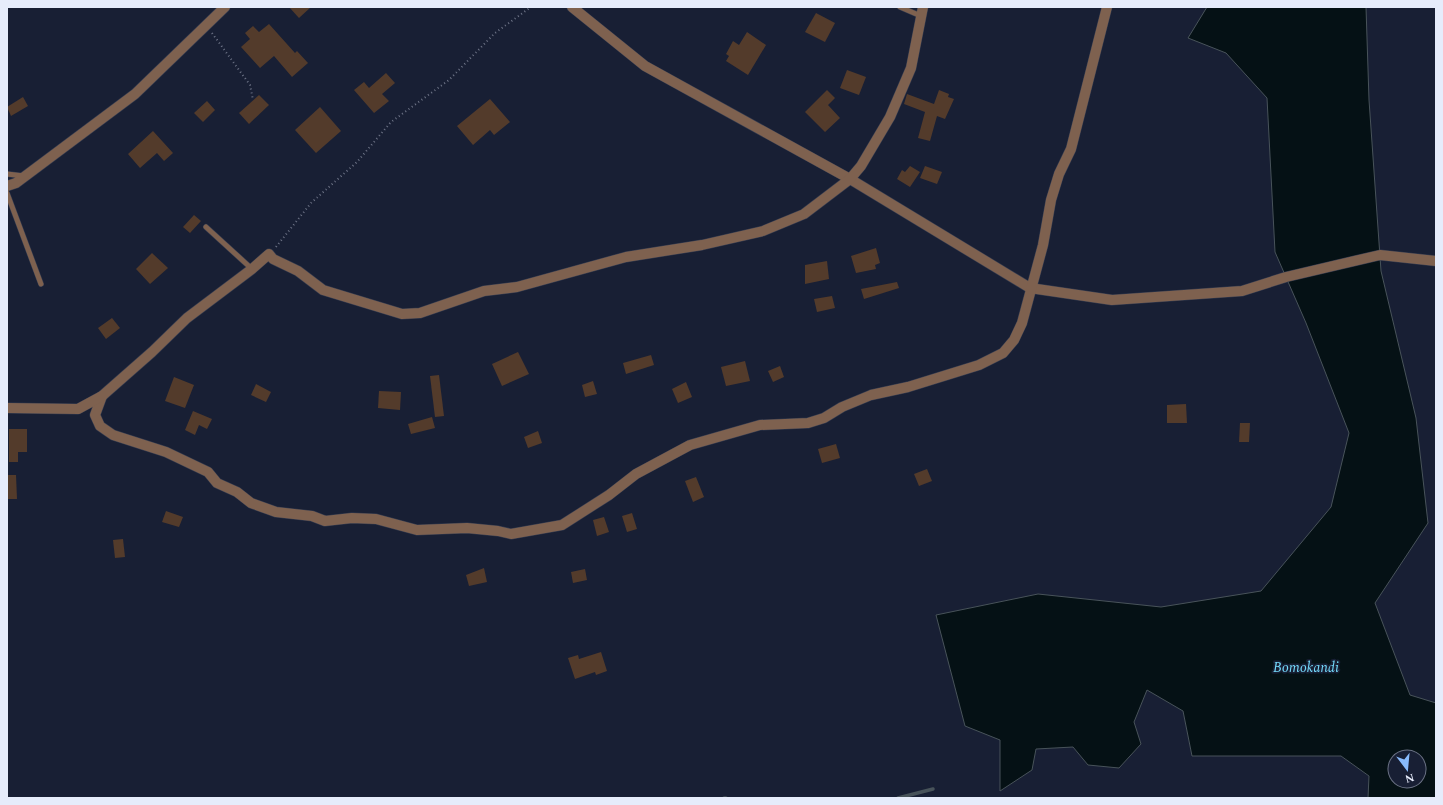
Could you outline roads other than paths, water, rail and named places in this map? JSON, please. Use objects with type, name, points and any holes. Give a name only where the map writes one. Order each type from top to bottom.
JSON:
[{"type":"street","points":[[7,186],[16,183],[135,94],[225,7]]},
{"type":"street","points":[[572,7],[645,66],[850,179],[1030,288],[1112,300],[1242,291],[1286,277],[1380,255],[1436,261]]},
{"type":"street","points":[[102,396],[95,415],[100,426],[112,434],[166,452],[208,472],[217,483],[237,492],[251,503],[276,512],[312,516],[325,520],[352,518],[376,519],[418,530],[449,528],[498,531],[511,534],[562,525],[609,495],[636,474],[690,445],[760,425],[808,423],[824,418],[842,407],[871,395],[908,386],[979,365],[1003,354],[1014,340],[1022,323],[1030,288],[1043,245],[1051,200],[1059,174],[1071,149],[1107,7]]},
{"type":"street","points":[[7,408],[78,409],[102,396],[188,318],[252,269],[269,254],[272,258],[298,271],[323,290],[402,314],[420,313],[484,291],[517,287],[626,257],[702,245],[763,230],[804,214],[850,179],[875,144],[901,94],[911,68],[922,11]]},
{"type":"lane","points":[[900,7],[922,11]]},
{"type":"lane","points":[[7,174],[25,176]]},
{"type":"lane","points":[[7,193],[41,284]]},
{"type":"lane","points":[[206,227],[252,269]]},
{"type":"water","name":"Bomokandi","points":[[1207,7],[1366,7],[1369,100],[1381,271],[1416,418],[1428,523],[1375,603],[1410,695],[1436,703],[1436,798],[1368,798],[1369,776],[1341,756],[1192,756],[1183,711],[1147,690],[1134,722],[1141,744],[1119,768],[1088,765],[1073,747],[1036,749],[1032,770],[1000,791],[1000,740],[965,726],[936,615],[1038,594],[1161,607],[1261,591],[1331,507],[1349,433],[1306,323],[1275,252],[1267,98],[1226,53],[1188,38]]},
{"type":"waterway","points":[[898,798],[933,789]]}]
